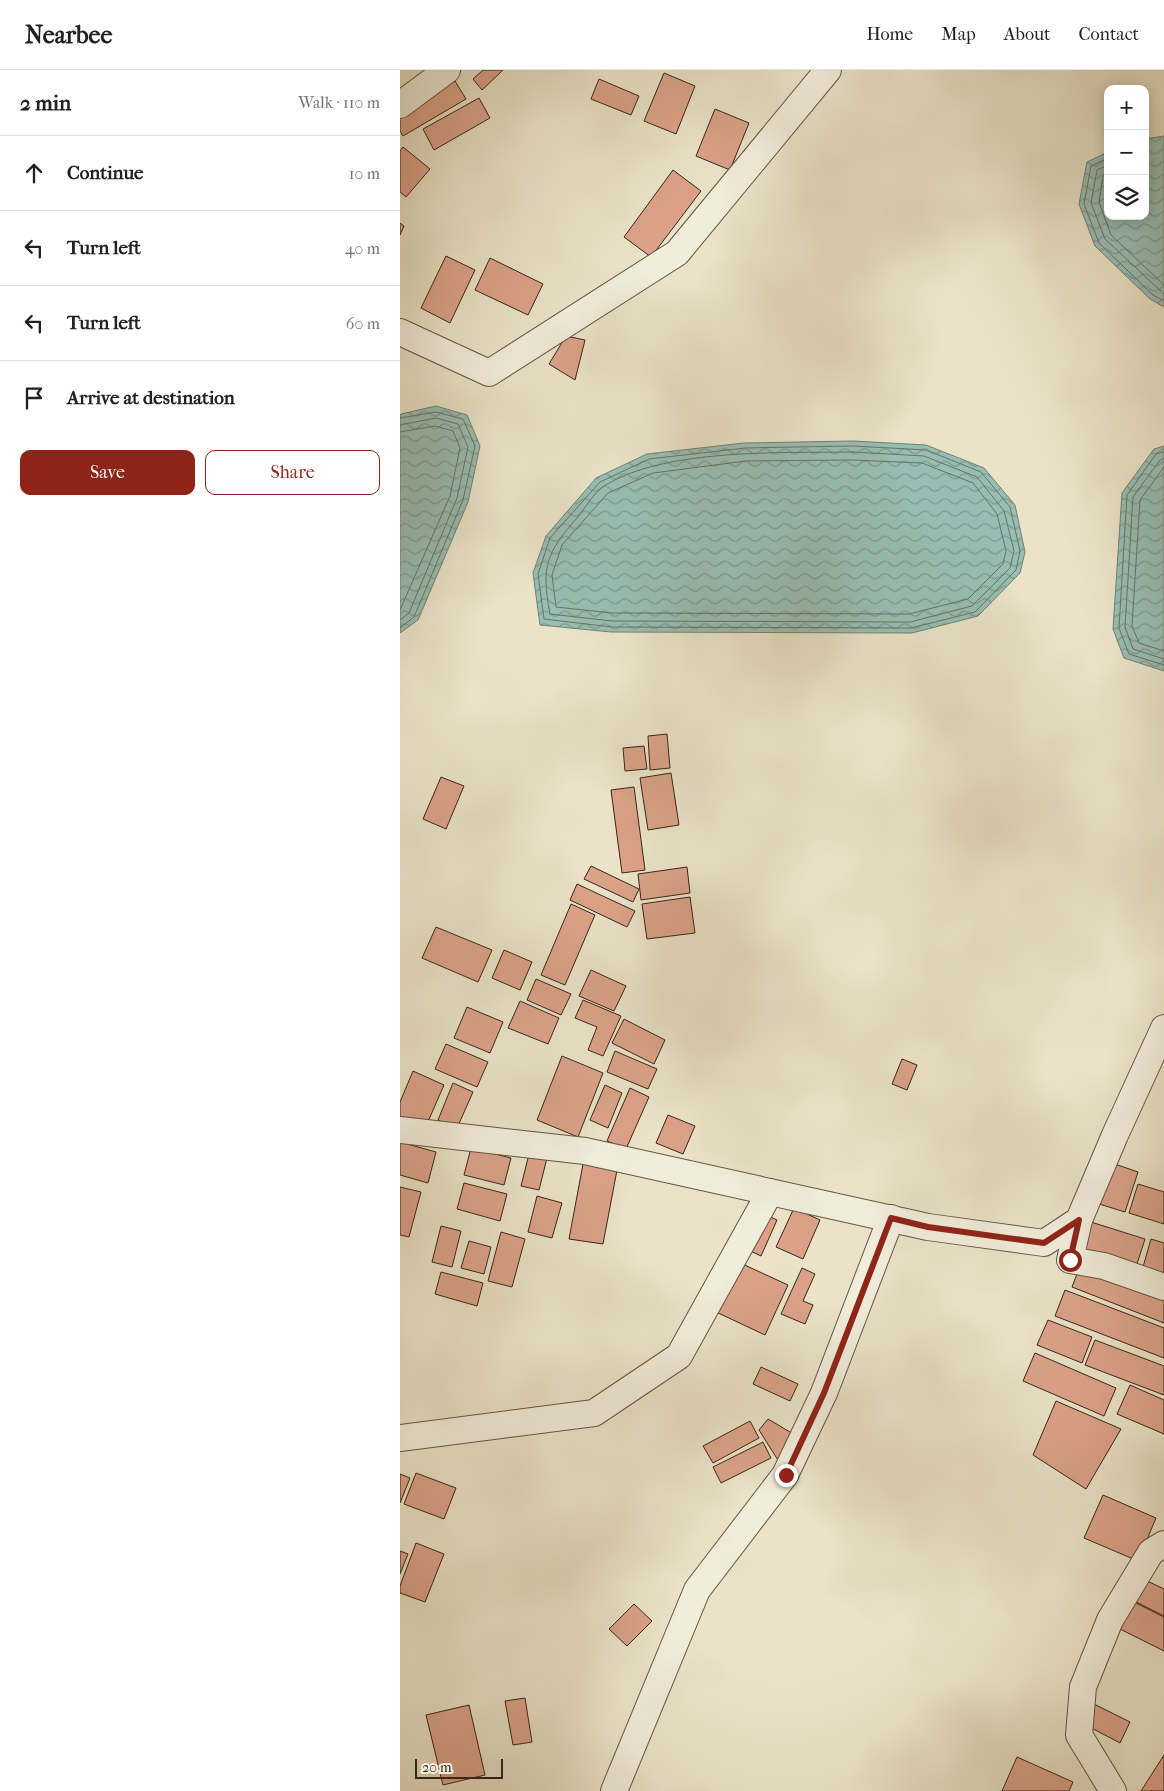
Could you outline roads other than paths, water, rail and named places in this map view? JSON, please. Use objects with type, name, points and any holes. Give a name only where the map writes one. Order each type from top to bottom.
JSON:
[{"type":"street","points":[[400,105],[447,70]]},
{"type":"street","points":[[400,332],[489,373],[676,253],[828,70]]},
{"type":"street","points":[[1164,1028],[1115,1134],[1079,1220],[1070,1260],[1104,1266],[1164,1287]]},
{"type":"street","points":[[400,1130],[585,1151],[928,1227],[1044,1243],[1079,1220]]},
{"type":"street","points":[[400,1438],[594,1413],[679,1356],[770,1192]]},
{"type":"street","points":[[614,1791],[697,1590],[786,1475],[824,1393],[891,1218]]},
{"type":"street","points":[[1113,1791],[1079,1735],[1083,1687],[1110,1620],[1151,1552],[1164,1544]]},
{"type":"water","points":[[1164,136],[1164,307],[1150,299],[1095,246],[1079,204],[1087,162],[1104,154],[1104,220],[1149,220],[1149,138]]},
{"type":"water","points":[[436,406],[467,415],[480,446],[468,502],[418,620],[400,633],[400,416],[401,414]]},
{"type":"water","points":[[853,441],[926,445],[984,468],[1015,505],[1025,552],[1020,573],[978,616],[912,633],[611,632],[540,625],[533,573],[546,536],[596,478],[647,454],[744,443]]},
{"type":"water","points":[[1164,446],[1164,671],[1124,658],[1113,629],[1122,493],[1154,449]]}]
